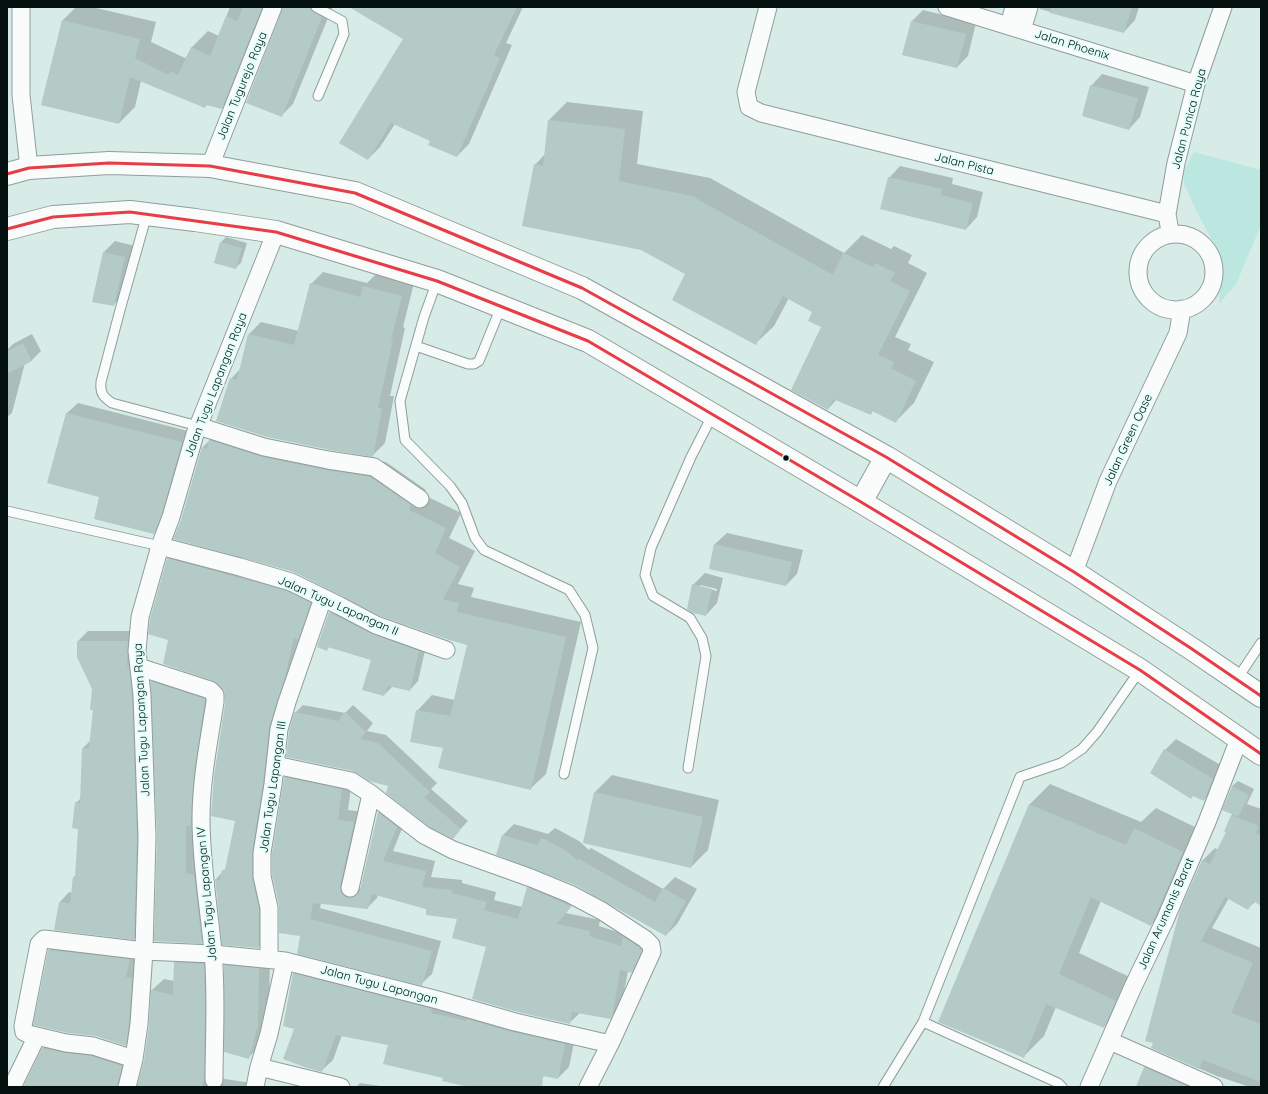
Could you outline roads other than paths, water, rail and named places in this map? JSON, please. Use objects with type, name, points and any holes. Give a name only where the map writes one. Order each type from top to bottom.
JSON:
[{"type":"highway","points":[[7,174],[29,168],[109,163],[210,166],[355,193],[582,288],[886,457],[1074,572],[1261,696]]},
{"type":"highway","points":[[7,229],[53,217],[130,212],[276,232],[433,291],[501,307],[588,341],[861,502],[1140,670],[1261,754]]},
{"type":"highway","points":[[861,502],[886,457]]},
{"type":"street","points":[[21,7],[21,95],[29,168]]},
{"type":"street","name":"Jalan Tugurejo Raya","points":[[210,166],[273,7]]},
{"type":"street","name":"Jalan Pista","points":[[768,7],[746,92],[749,107],[761,113],[1167,214]]},
{"type":"street","name":"Jalan Phoenix","points":[[947,7],[1196,84]]},
{"type":"street","points":[[1014,7],[1016,28]]},
{"type":"street","points":[[1016,28],[1029,7]]},
{"type":"street","name":"Jalan Punica Raya","points":[[1170,234],[1167,214],[1176,163],[1196,84],[1223,7]]},
{"type":"street","name":"Jalan Tugu Lapangan Raya","points":[[127,1087],[134,1059],[139,1024],[144,951],[147,837],[142,696],[137,651],[140,617],[160,546],[171,517],[198,426],[276,232]]},
{"type":"street","points":[[1170,234],[1185,235],[1199,241],[1209,252],[1214,266],[1213,281],[1207,294],[1196,304],[1182,309],[1167,309],[1153,303],[1143,292],[1138,277],[1138,262],[1145,249],[1156,239],[1170,234]]},
{"type":"street","name":"Jalan Green Oase","points":[[1074,572],[1108,481],[1178,333],[1182,309]]},
{"type":"street","points":[[198,426],[264,447],[328,460],[374,467],[420,499]]},
{"type":"street","name":"Jalan Tugu Lapangan II","points":[[160,546],[291,582],[376,625],[446,650]]},
{"type":"street","name":"Jalan Tugu Lapangan III","points":[[256,1087],[259,1067],[269,1034],[277,959],[262,868],[262,853],[273,784],[279,729],[323,598]]},
{"type":"street","name":"Jalan Tugu Lapangan IV","points":[[139,667],[210,690],[215,695],[203,785],[201,818],[201,842],[213,954],[215,1002],[214,1080]]},
{"type":"street","name":"Jalan Arumanis Barat","points":[[1089,1087],[1132,989],[1165,920],[1207,822],[1239,739]]},
{"type":"street","points":[[275,765],[352,781],[424,835],[453,850],[531,878],[570,894],[602,911],[645,939],[651,945],[652,952],[610,1044],[588,1087]]},
{"type":"street","points":[[350,888],[371,794]]},
{"type":"street","name":"Jalan Tugu Lapangan","points":[[37,1036],[28,1034],[23,1030],[39,944],[44,939],[144,951],[277,959],[438,1000],[515,1022],[610,1044]]},
{"type":"street","points":[[12,1087],[37,1036],[66,1043],[93,1046],[134,1059]]},
{"type":"street","points":[[1110,1041],[1214,1087]]},
{"type":"street","points":[[259,1067],[341,1087]]},
{"type":"lane","points":[[316,7],[342,21],[344,34],[318,96]]},
{"type":"lane","points":[[147,214],[120,310],[100,390],[104,397],[112,403],[198,426]]},
{"type":"lane","points":[[433,291],[400,401],[405,440],[450,486],[462,503],[474,538],[484,550],[569,590],[585,615],[593,648],[564,774]]},
{"type":"lane","points":[[416,346],[468,364],[474,364],[478,361],[501,307]]},
{"type":"lane","points":[[688,768],[706,656],[702,638],[690,618],[653,596],[645,575],[651,548],[713,414]]},
{"type":"lane","points":[[7,511],[160,546]]},
{"type":"lane","points":[[1237,679],[1261,643]]},
{"type":"lane","points":[[883,1087],[923,1022],[1020,777],[1061,763],[1082,749],[1097,732],[1140,670]]},
{"type":"lane","points":[[923,1022],[1058,1083],[1062,1087]]}]
